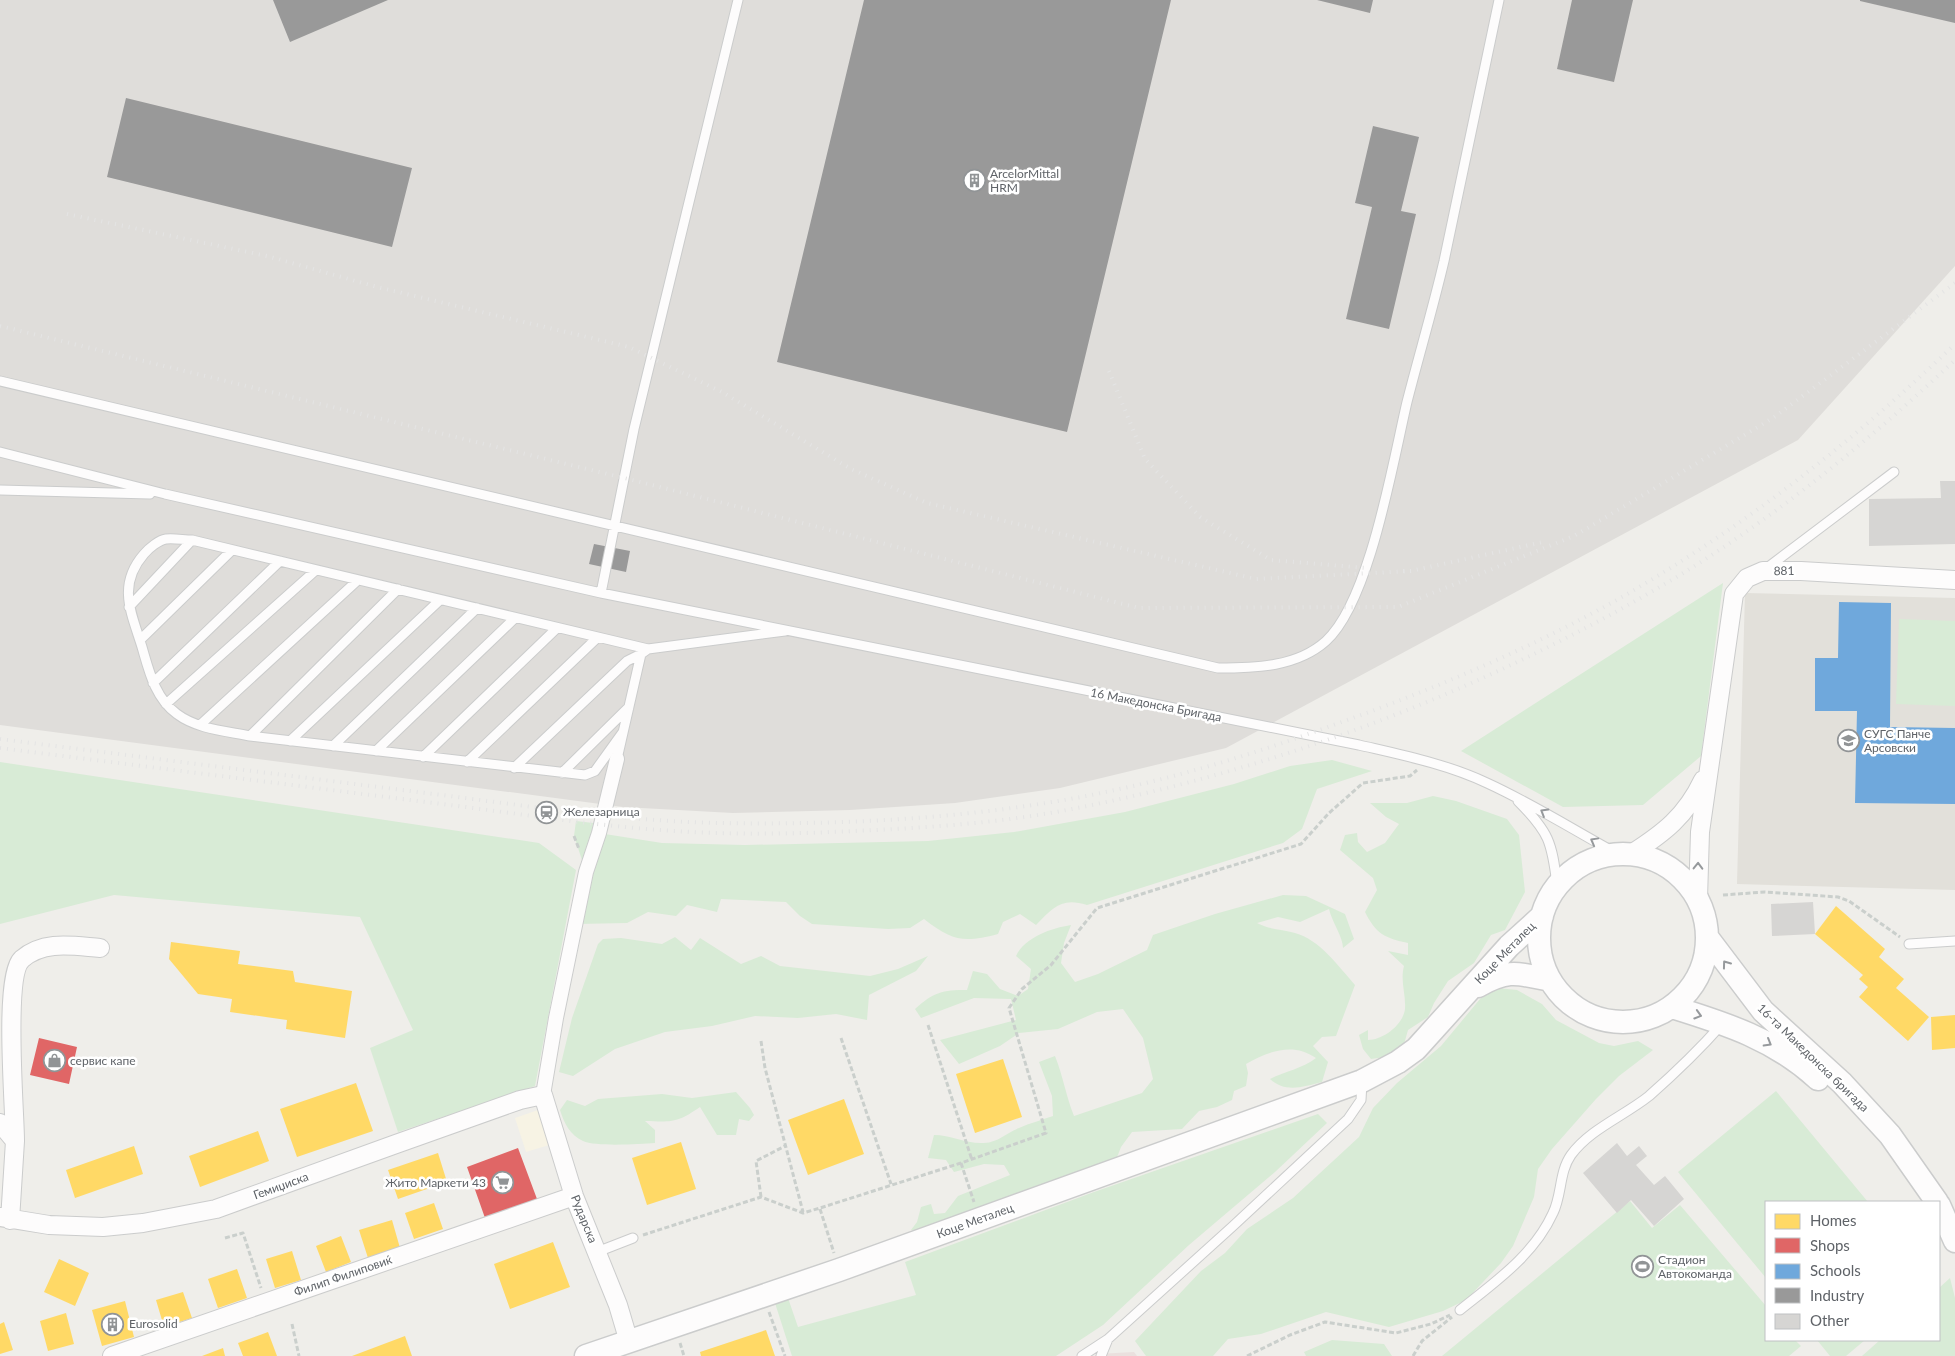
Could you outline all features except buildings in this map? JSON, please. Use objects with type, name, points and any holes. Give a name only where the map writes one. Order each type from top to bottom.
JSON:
[{"type":"street","name":"881","points":[[1698,899],[1700,832],[1734,594],[1748,578],[1763,572],[1801,571],[1955,580]]},
{"type":"street","points":[[543,1095],[556,1018],[586,872],[599,833],[617,759]]},
{"type":"street","name":"881","points":[[1623,853],[1660,836],[1678,820],[1698,790],[1710,766]]},
{"type":"street","points":[[1623,853],[1658,861],[1681,877],[1698,899],[1704,918],[1707,938],[1704,958],[1698,976],[1686,993],[1672,1006],[1651,1018],[1628,1022],[1605,1020],[1583,1012],[1564,999],[1550,980],[1543,965],[1539,949],[1542,916],[1558,885],[1571,871],[1588,861],[1623,853]]},
{"type":"street","name":"Коце Металец","points":[[586,1356],[839,1270],[1362,1082],[1398,1062],[1416,1049],[1509,946],[1542,916]]},
{"type":"street","name":"16-та Македонска бригада","points":[[1707,938],[1764,1011],[1842,1083],[1890,1134],[1936,1201]]},
{"type":"street","name":"Гемиџиска","points":[[100,948],[56,944],[31,952],[20,960],[14,975],[11,1004],[15,1141],[5,1218],[49,1225],[103,1227],[144,1223],[216,1209],[520,1100],[543,1095]]},
{"type":"street","name":"Коце Металец","points":[[1468,991],[1505,973],[1550,980]]},
{"type":"street","name":"16-та Македонска бригада","points":[[1672,1006],[1724,1022],[1770,1043],[1813,1075],[1875,1137],[1924,1201]]},
{"type":"street","name":"Рударска","points":[[543,1095],[574,1196],[618,1305],[629,1342]]},
{"type":"street","points":[[0,1123],[15,1141]]},
{"type":"street","name":"Филип Филиповиќ","points":[[112,1356],[574,1196]]},
{"type":"street","name":"16-та Македонска бригада","points":[[1940,1208],[1955,1241]]},
{"type":"street","points":[[1940,1226],[1955,1252]]},
{"type":"lane","points":[[601,593],[634,428],[738,0]]},
{"type":"lane","points":[[0,381],[613,527],[1218,668],[1257,668],[1302,657],[1326,640],[1349,607],[1356,595],[1375,534],[1443,263],[1499,0]]},
{"type":"lane","points":[[0,452],[165,494]]},
{"type":"lane","points":[[1763,572],[1894,472]]},
{"type":"lane","points":[[0,490],[165,494]]},
{"type":"lane","name":"16 Македонска Бригада","points":[[165,494],[601,593],[1359,745],[1429,762],[1487,782],[1623,853]]},
{"type":"lane","points":[[623,732],[595,771],[586,775],[250,736],[200,725],[177,714],[166,704],[153,683],[129,607],[128,586],[134,565],[147,550],[164,539],[192,540],[477,608],[598,638],[644,652]]},
{"type":"lane","points":[[129,607],[192,540]]},
{"type":"lane","points":[[140,640],[232,550]]},
{"type":"lane","points":[[153,683],[280,561]]},
{"type":"lane","points":[[166,704],[316,570]]},
{"type":"lane","points":[[200,725],[358,580]]},
{"type":"lane","points":[[250,736],[398,589]]},
{"type":"lane","points":[[290,741],[440,600]]},
{"type":"lane","points":[[333,746],[477,608]]},
{"type":"lane","points":[[376,751],[515,618]]},
{"type":"lane","points":[[423,757],[557,628]]},
{"type":"lane","points":[[514,768],[627,661],[644,652],[793,630]]},
{"type":"lane","points":[[467,762],[598,638]]},
{"type":"lane","points":[[617,759],[628,707],[644,652]]},
{"type":"lane","points":[[562,773],[628,707]]},
{"type":"lane","name":"16 Македонска Бригада","points":[[1514,797],[1540,823],[1552,847],[1558,885]]},
{"type":"lane","points":[[1909,944],[1955,941]]},
{"type":"lane","points":[[1460,1310],[1529,1250],[1545,1229],[1554,1210],[1564,1169],[1571,1155],[1592,1134],[1648,1096],[1724,1022]]},
{"type":"lane","points":[[1082,1356],[1108,1338],[1233,1226],[1348,1119],[1362,1100],[1362,1082]]},
{"type":"lane","points":[[597,1252],[633,1238]]},
{"type":"lane","points":[[1101,1356],[1108,1338]]},
{"type":"path","points":[[633,1238],[761,1197],[803,1213],[972,1160],[1046,1133],[1009,1008],[1022,988],[1051,965],[1098,908],[1301,844],[1329,813],[1363,783],[1410,776],[1429,762]]},
{"type":"path","points":[[1723,895],[1765,892],[1838,897],[1849,901],[1909,944]]},
{"type":"path","points":[[928,1025],[972,1160]]},
{"type":"path","points":[[840,1038],[891,1184]]},
{"type":"path","points":[[761,1041],[785,1146],[803,1213]]},
{"type":"path","points":[[761,1197],[756,1162],[785,1146]]},
{"type":"path","points":[[961,1163],[979,1220]]},
{"type":"path","points":[[820,1208],[839,1270]]},
{"type":"path","points":[[225,1238],[243,1233],[266,1302]]},
{"type":"path","points":[[763,1296],[786,1356]]},
{"type":"path","points":[[1247,1356],[1290,1335],[1325,1322],[1396,1333],[1431,1324],[1460,1310]]},
{"type":"path","points":[[1414,1356],[1422,1341],[1460,1310]]},
{"type":"path","points":[[292,1324],[299,1356]]},
{"type":"shaded area","points":[[0,0],[1955,0],[1955,266],[1798,440],[1226,748],[1060,788],[955,803],[850,810],[733,813],[623,807],[0,725]]},
{"type":"shaded area","name":"СУГС Панче Арсовски","points":[[1745,593],[1955,598],[1955,890],[1737,884]]},
{"type":"shaded area","points":[[538,1110],[549,1145],[526,1152],[515,1118]]},
{"type":"shaded area","points":[[1134,1352],[1137,1356],[1095,1356],[1097,1354]]},
{"type":"green space","points":[[1723,583],[1701,756],[1643,805],[1563,807],[1461,751]]},
{"type":"green space","points":[[1899,619],[1955,621],[1955,706],[1896,704]]},
{"type":"green space","points":[[1332,760],[1372,771],[1317,789],[1302,829],[1283,843],[1087,905],[1070,902],[1064,903],[1053,909],[1036,925],[1020,914],[1003,922],[998,934],[986,937],[967,939],[951,936],[924,919],[910,928],[888,929],[812,924],[800,916],[786,902],[721,899],[717,912],[687,905],[676,916],[648,912],[627,923],[577,924],[586,872],[574,836],[576,821],[593,823],[592,832],[662,843],[745,845],[928,841],[1014,832],[1125,812],[1234,784],[1290,766]]},
{"type":"green space","points":[[0,762],[539,843],[576,870],[535,1086],[398,1132],[370,1048],[413,1030],[360,917],[114,895],[0,924]]},
{"type":"green space","points":[[1433,796],[1456,801],[1507,819],[1519,835],[1525,892],[1505,930],[1491,935],[1474,963],[1448,981],[1434,1003],[1428,1017],[1408,1030],[1403,1048],[1385,1057],[1371,1059],[1363,1049],[1359,1035],[1368,1030],[1368,1040],[1380,1037],[1400,1021],[1405,1009],[1404,966],[1388,951],[1408,955],[1408,943],[1387,937],[1373,925],[1365,912],[1377,890],[1373,878],[1340,850],[1345,835],[1357,833],[1358,842],[1367,852],[1385,843],[1399,824],[1386,817],[1370,803],[1407,803]]},
{"type":"green space","points":[[1283,895],[1306,896],[1345,914],[1354,939],[1343,948],[1329,909],[1300,922],[1278,917],[1257,923],[1295,933],[1312,941],[1328,955],[1355,985],[1336,1036],[1322,1037],[1313,1046],[1328,1062],[1322,1082],[1294,1088],[1282,1086],[1270,1079],[1305,1065],[1316,1058],[1299,1050],[1290,1049],[1263,1055],[1246,1064],[1248,1073],[1246,1086],[1234,1091],[1232,1100],[1217,1107],[1199,1111],[1182,1129],[1132,1132],[1121,1147],[1116,1160],[926,1232],[911,1230],[917,1222],[921,1207],[931,1204],[934,1214],[945,1213],[958,1196],[1010,1175],[1004,1165],[984,1164],[954,1172],[946,1160],[928,1158],[934,1135],[984,1143],[998,1139],[1023,1126],[1053,1116],[1052,1096],[1039,1062],[1055,1056],[1074,1116],[1142,1093],[1153,1079],[1143,1038],[1123,1009],[1097,1012],[1058,1029],[1019,1033],[1000,1046],[959,1064],[940,1040],[1016,1020],[1011,999],[974,998],[921,1018],[915,1009],[939,993],[967,990],[973,971],[987,974],[1000,989],[1018,996],[1028,989],[1031,969],[1016,956],[1020,949],[1032,939],[1056,928],[1071,925],[1064,943],[1061,963],[1075,982],[1098,974],[1147,950],[1153,935],[1215,914]]},
{"type":"green space","points":[[675,937],[691,950],[700,938],[741,964],[761,956],[780,966],[870,976],[898,969],[928,956],[916,971],[869,995],[867,1020],[836,1014],[798,1018],[755,1016],[712,1026],[665,1032],[615,1049],[573,1076],[559,1072],[572,1018],[598,944],[603,939],[621,938],[662,944]]},
{"type":"green space","points":[[1498,988],[1517,990],[1542,1004],[1556,1020],[1599,1043],[1614,1046],[1638,1041],[1653,1050],[1619,1076],[1552,1149],[1538,1169],[1534,1197],[1513,1246],[1501,1263],[1466,1300],[1443,1311],[1389,1327],[1326,1312],[1261,1334],[1228,1339],[1213,1356],[1146,1356],[1135,1341],[1201,1271],[1225,1253],[1247,1229],[1293,1198],[1359,1137],[1373,1108],[1397,1083],[1441,1046],[1480,999]]},
{"type":"green space","points":[[1776,1091],[1867,1201],[1765,1201],[1765,1277],[1678,1172]]},
{"type":"green space","points":[[736,1092],[754,1115],[749,1121],[739,1119],[736,1135],[717,1135],[700,1107],[680,1119],[645,1121],[655,1130],[655,1143],[618,1145],[589,1143],[571,1132],[560,1110],[567,1100],[585,1106],[598,1099],[662,1094],[692,1098]]},
{"type":"green space","points":[[1318,1114],[1327,1123],[1275,1172],[1189,1245],[1103,1325],[1056,1356],[792,1356],[775,1303],[788,1298],[798,1327],[916,1295],[905,1262],[1094,1192]]},
{"type":"green space","name":"Стадион Автокоманда","points":[[1630,1201],[1652,1228],[1680,1205],[1765,1305],[1765,1341],[1796,1341],[1801,1346],[1789,1356],[1442,1356]]},
{"type":"green space","points":[[1950,1278],[1955,1298],[1955,1356],[1862,1356],[1879,1341],[1940,1341],[1940,1287]]},
{"type":"green space","points":[[1332,1340],[1384,1344],[1392,1356],[1306,1356],[1304,1352]]},
{"type":"green space","points":[[1818,1341],[1864,1341],[1846,1356],[1830,1356]]},
{"type":"railway","points":[[67,214],[267,256],[377,287],[629,347],[722,392],[851,469],[927,503],[1256,579],[1411,571]]},
{"type":"railway","points":[[0,326],[624,478],[1139,608],[1398,607],[1574,536],[1773,418],[1955,283]]},
{"type":"railway","points":[[0,739],[572,812],[681,822],[802,823],[928,817],[1011,808],[1122,789],[1224,762],[1401,700],[1514,652],[1622,597],[1711,542],[1796,481],[1878,415],[1955,344]]},
{"type":"railway","points":[[0,748],[644,829],[742,834],[831,832],[963,824],[1072,809],[1151,792],[1307,747],[1459,689],[1605,618],[1713,554],[1785,504],[1821,477],[1889,420],[1955,360]]},
{"type":"railway","points":[[1109,371],[1145,459],[1200,517],[1271,560],[1366,568]]},
{"type":"railway","points":[[1403,571],[1411,571],[1543,542]]},
{"type":"place","name":"ArcelorMittal HRM","points":[[974,181]]},
{"type":"place","name":"СУГС Панче Арсовски","points":[[1848,741]]},
{"type":"place","name":"Железарница","points":[[547,812]]},
{"type":"place","name":"сервис капе","points":[[54,1061]]},
{"type":"place","name":"Жито Маркети 43","points":[[502,1183]]},
{"type":"place","name":"Стадион Автокоманда","points":[[1642,1267]]},
{"type":"place","name":"Eurosolid","points":[[113,1324]]}]
